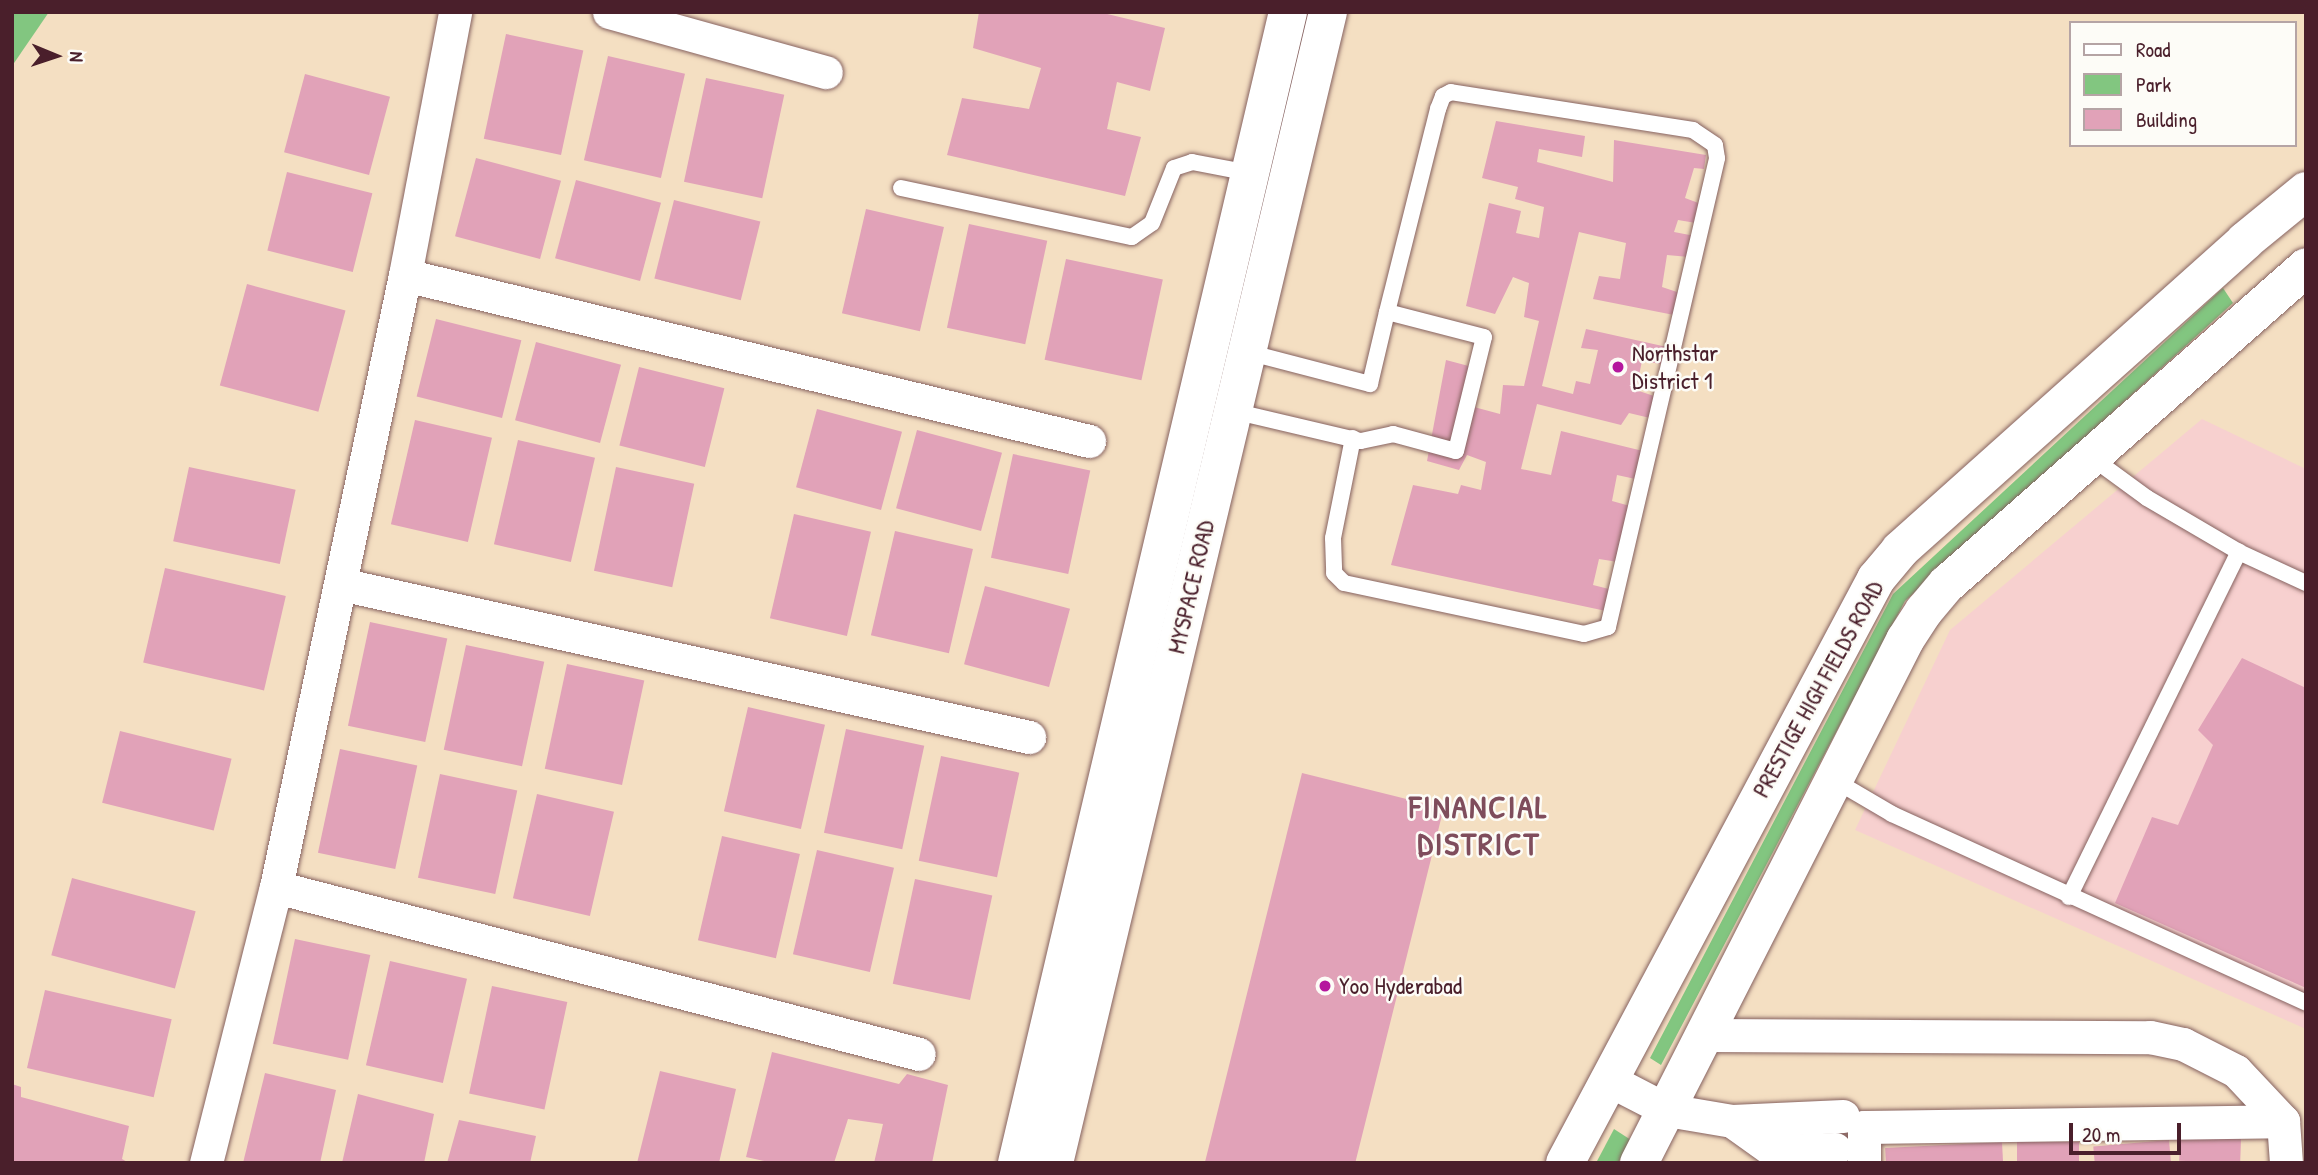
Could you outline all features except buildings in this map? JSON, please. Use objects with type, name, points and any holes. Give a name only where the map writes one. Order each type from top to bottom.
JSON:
[{"type":"street","points":[[205,1163],[276,887],[405,275],[455,12]]},
{"type":"street","points":[[609,12],[826,72]]},
{"type":"street","name":"MYSPACE ROAD","points":[[1017,1163],[1287,12]]},
{"type":"street","name":"MYSPACE ROAD","points":[[1054,1163],[1328,12]]},
{"type":"street","name":"PRESTIGE HIGH FIELDS ROAD","points":[[1565,1163],[1876,579],[1900,550],[2245,241],[2306,191]]},
{"type":"street","points":[[1639,1163],[1707,1035],[1905,640],[1924,611],[1947,583],[2294,278],[2245,241]]},
{"type":"street","points":[[1229,256],[1268,266]]},
{"type":"street","points":[[405,275],[1089,441]]},
{"type":"street","points":[[340,584],[1029,737]]},
{"type":"street","points":[[276,887],[919,1055]]},
{"type":"street","points":[[1707,1035],[2150,1037],[2183,1044],[2236,1071],[2283,1121],[2286,1163]]},
{"type":"street","points":[[1609,1080],[1667,1110],[1732,1121],[1843,1116]]},
{"type":"street","points":[[1732,1121],[1774,1151],[1850,1156],[1864,1127],[2283,1121]]},
{"type":"lane","points":[[1247,352],[1370,384],[1438,108],[1443,96],[1451,92],[1693,130],[1715,145],[1717,158],[1608,627],[1584,634],[1344,583],[1334,573],[1333,538],[1353,439]]},
{"type":"lane","points":[[901,188],[1132,237],[1152,223],[1174,168],[1192,162],[1249,173]]},
{"type":"lane","points":[[1233,411],[1361,441],[1393,435],[1456,451],[1484,337],[1387,312]]},
{"type":"lane","points":[[2091,457],[2147,498],[2239,552],[2306,583]]},
{"type":"lane","points":[[2069,897],[2239,552]]},
{"type":"lane","points":[[1834,780],[1892,814],[2306,1003]]},
{"type":"shaded area","points":[[2202,419],[2306,469],[2306,1029],[1855,830],[1950,630]]},
{"type":"green space","points":[[12,12],[49,12],[12,66]]},
{"type":"green space","points":[[2223,288],[2233,303],[1905,601],[1661,1065],[1650,1058],[1893,594]]},
{"type":"green space","points":[[1614,1129],[1631,1140],[1618,1163],[1596,1163]]},
{"type":"place","name":"Northstar District 1","points":[[1618,367]]},
{"type":"place","name":"Yoo Hyderabad","points":[[1325,986]]},
{"type":"district","name":"FINANCIAL DISTRICT","points":[[1479,826]]}]
